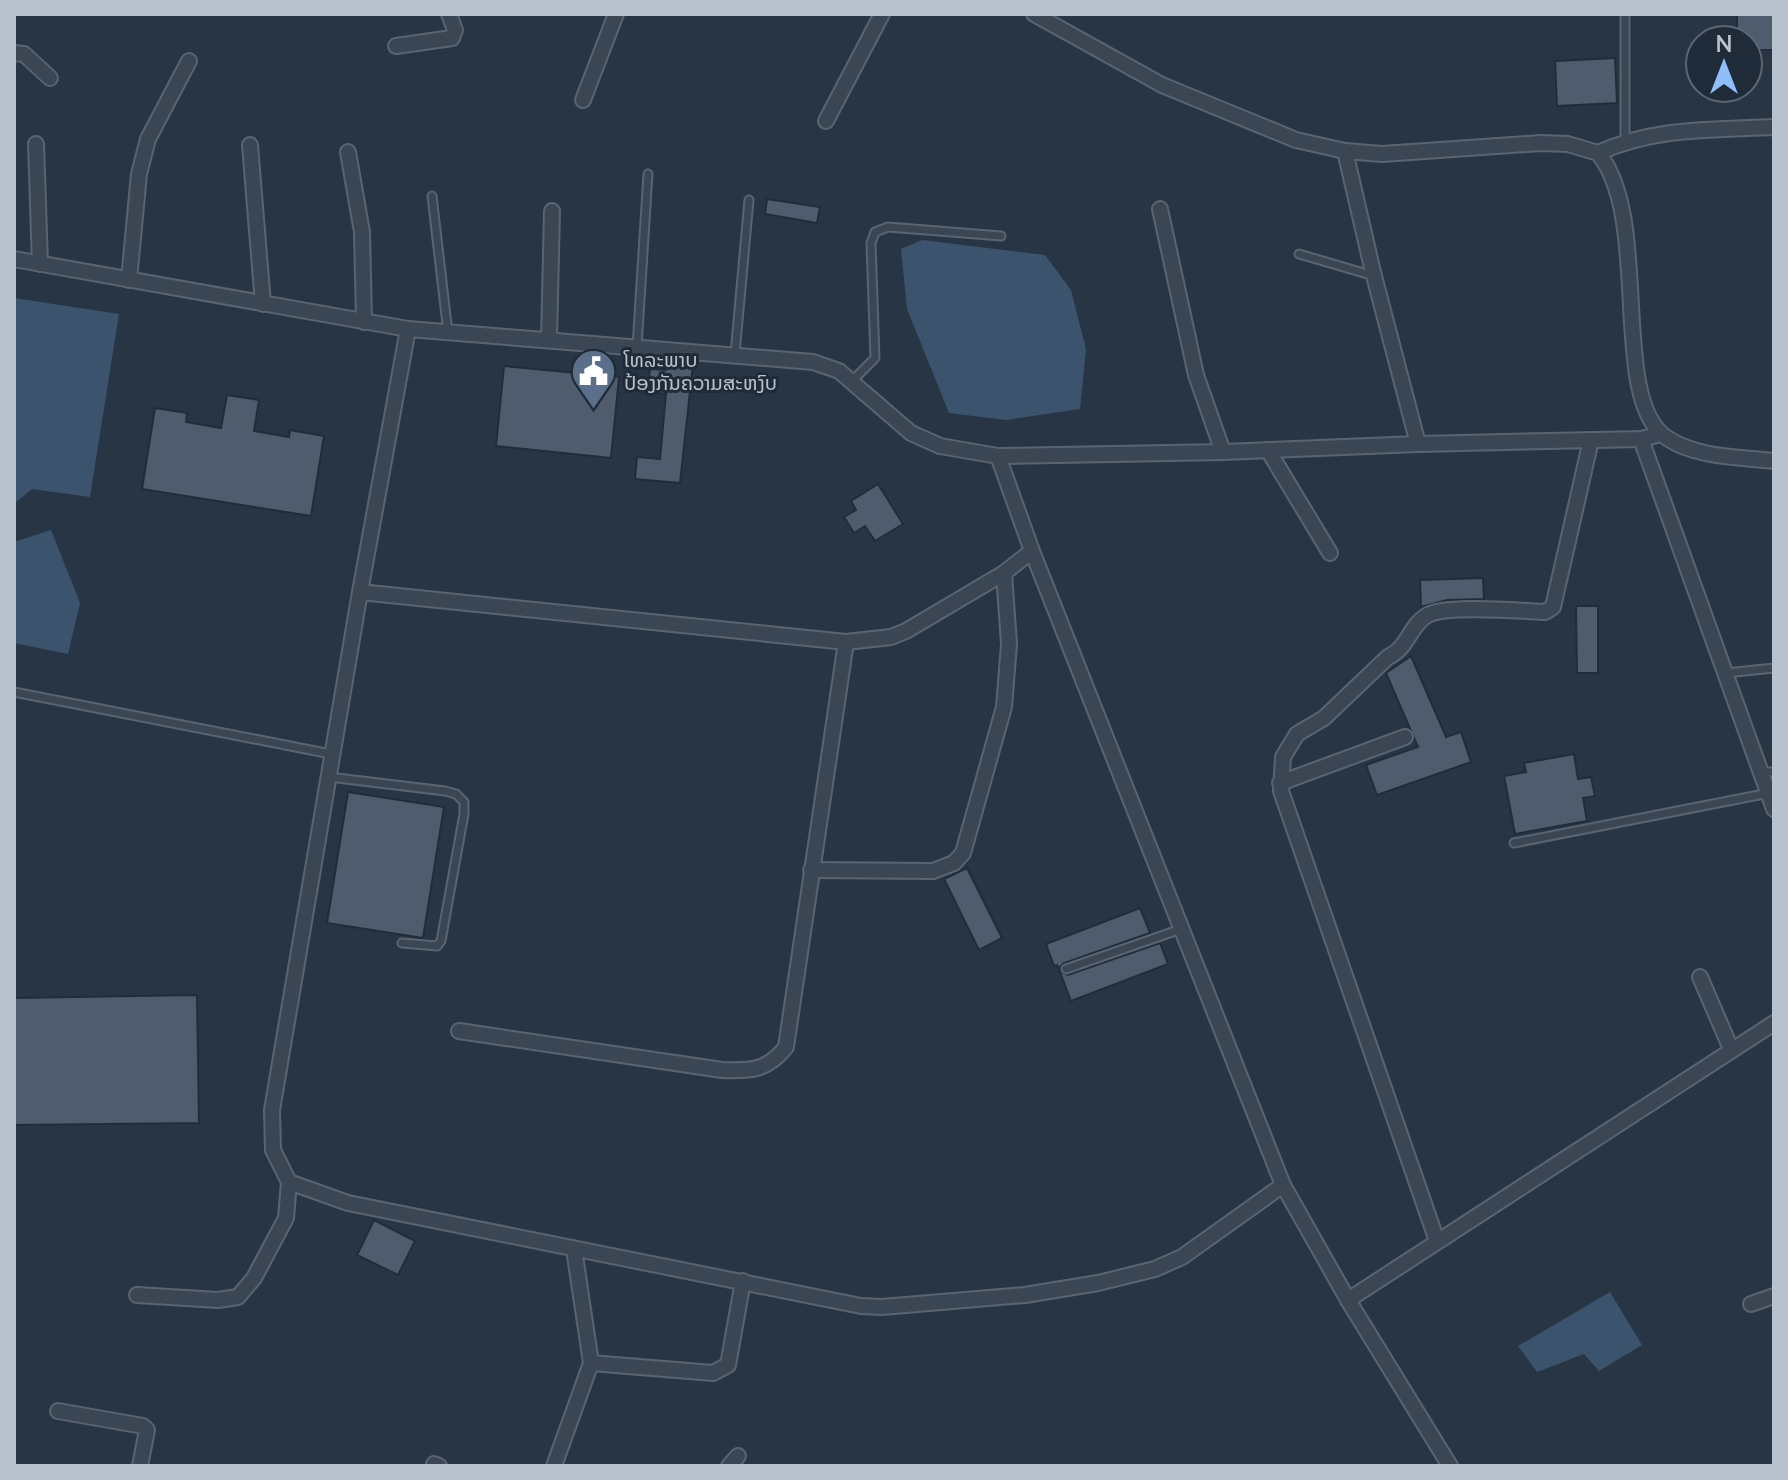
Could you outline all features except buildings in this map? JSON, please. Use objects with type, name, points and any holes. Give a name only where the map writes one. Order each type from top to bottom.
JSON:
[{"type":"street","points":[[396,46],[452,38],[455,30],[449,14]]},
{"type":"street","points":[[583,100],[616,14]]},
{"type":"street","points":[[826,121],[882,14]]},
{"type":"street","points":[[1034,14],[1162,85],[1296,140],[1345,151],[1409,153],[1541,143],[1568,144],[1598,153],[1625,141],[1656,134],[1774,127]]},
{"type":"street","points":[[14,53],[24,54],[50,78]]},
{"type":"street","points":[[129,280],[139,174],[148,139],[189,61]]},
{"type":"street","points":[[36,144],[40,264]]},
{"type":"street","points":[[250,145],[263,304]]},
{"type":"street","points":[[1345,151],[1418,444]]},
{"type":"street","points":[[348,152],[362,232],[364,322]]},
{"type":"street","points":[[1598,153],[1612,176],[1626,226],[1637,376],[1643,399],[1661,434],[1671,441],[1712,454],[1774,461]]},
{"type":"street","points":[[1160,209],[1196,375],[1223,452]]},
{"type":"street","points":[[549,340],[552,211]]},
{"type":"street","points":[[14,259],[408,329],[813,362],[839,371],[911,433],[940,446],[998,456],[1641,439],[1661,434]]},
{"type":"street","points":[[137,1295],[218,1300],[238,1297],[254,1278],[286,1218],[289,1182],[273,1150],[272,1110],[408,329]]},
{"type":"street","points":[[1641,439],[1726,673],[1768,772],[1774,809]]},
{"type":"street","points":[[1437,1241],[1281,791],[1283,757],[1297,734],[1324,718],[1388,657],[1397,653],[1421,619],[1431,612],[1545,612],[1553,607],[1591,440]]},
{"type":"street","points":[[1268,450],[1330,553]]},
{"type":"street","points":[[998,456],[1032,551],[1283,1185],[1348,1300],[1450,1466]]},
{"type":"street","points":[[360,592],[846,642],[891,637],[906,631],[1004,573],[1032,551]]},
{"type":"street","points":[[811,870],[933,871],[954,863],[963,853],[1004,707],[1009,644],[1004,573]]},
{"type":"street","points":[[459,1031],[722,1070],[751,1071],[774,1062],[786,1047],[846,642]]},
{"type":"street","points":[[1280,783],[1405,737]]},
{"type":"street","points":[[1700,977],[1731,1049]]},
{"type":"street","points":[[1348,1300],[1774,1023]]},
{"type":"street","points":[[289,1182],[348,1203],[861,1306],[882,1307],[1025,1295],[1098,1283],[1155,1269],[1182,1257],[1283,1185]]},
{"type":"street","points":[[556,1466],[591,1363],[574,1249]]},
{"type":"street","points":[[591,1363],[713,1373],[723,1369],[728,1365],[743,1281]]},
{"type":"street","points":[[1751,1304],[1774,1296]]},
{"type":"street","points":[[58,1411],[143,1426],[148,1436],[140,1466]]},
{"type":"lane","points":[[1625,14],[1625,141]]},
{"type":"lane","points":[[637,347],[648,174]]},
{"type":"lane","points":[[432,196],[448,333]]},
{"type":"lane","points":[[735,354],[749,200]]},
{"type":"lane","points":[[852,381],[875,358],[871,243],[875,232],[888,227],[1001,236]]},
{"type":"lane","points":[[1299,254],[1374,276]]},
{"type":"lane","points":[[1726,673],[1774,668]]},
{"type":"lane","points":[[14,692],[333,755]]},
{"type":"lane","points":[[329,777],[445,791],[456,794],[464,802],[441,941],[437,946],[430,947],[402,943]]},
{"type":"lane","points":[[1514,843],[1769,793]]},
{"type":"lane","points":[[1066,969],[1181,928]]},
{"type":"water","points":[[922,240],[1045,255],[1071,290],[1086,349],[1080,409],[1006,420],[949,413],[907,309],[901,249]]},
{"type":"water","points":[[14,298],[119,314],[90,497],[32,489],[14,504]]},
{"type":"water","points":[[51,530],[80,603],[68,654],[14,643],[14,542]]},
{"type":"water","points":[[1610,1292],[1642,1345],[1599,1371],[1584,1354],[1537,1372],[1518,1346]]},
{"type":"place","name":"ໂທລະພາບ ປ້ອງກັນຄວາມສະຫງົບ","points":[[593,411]]}]
